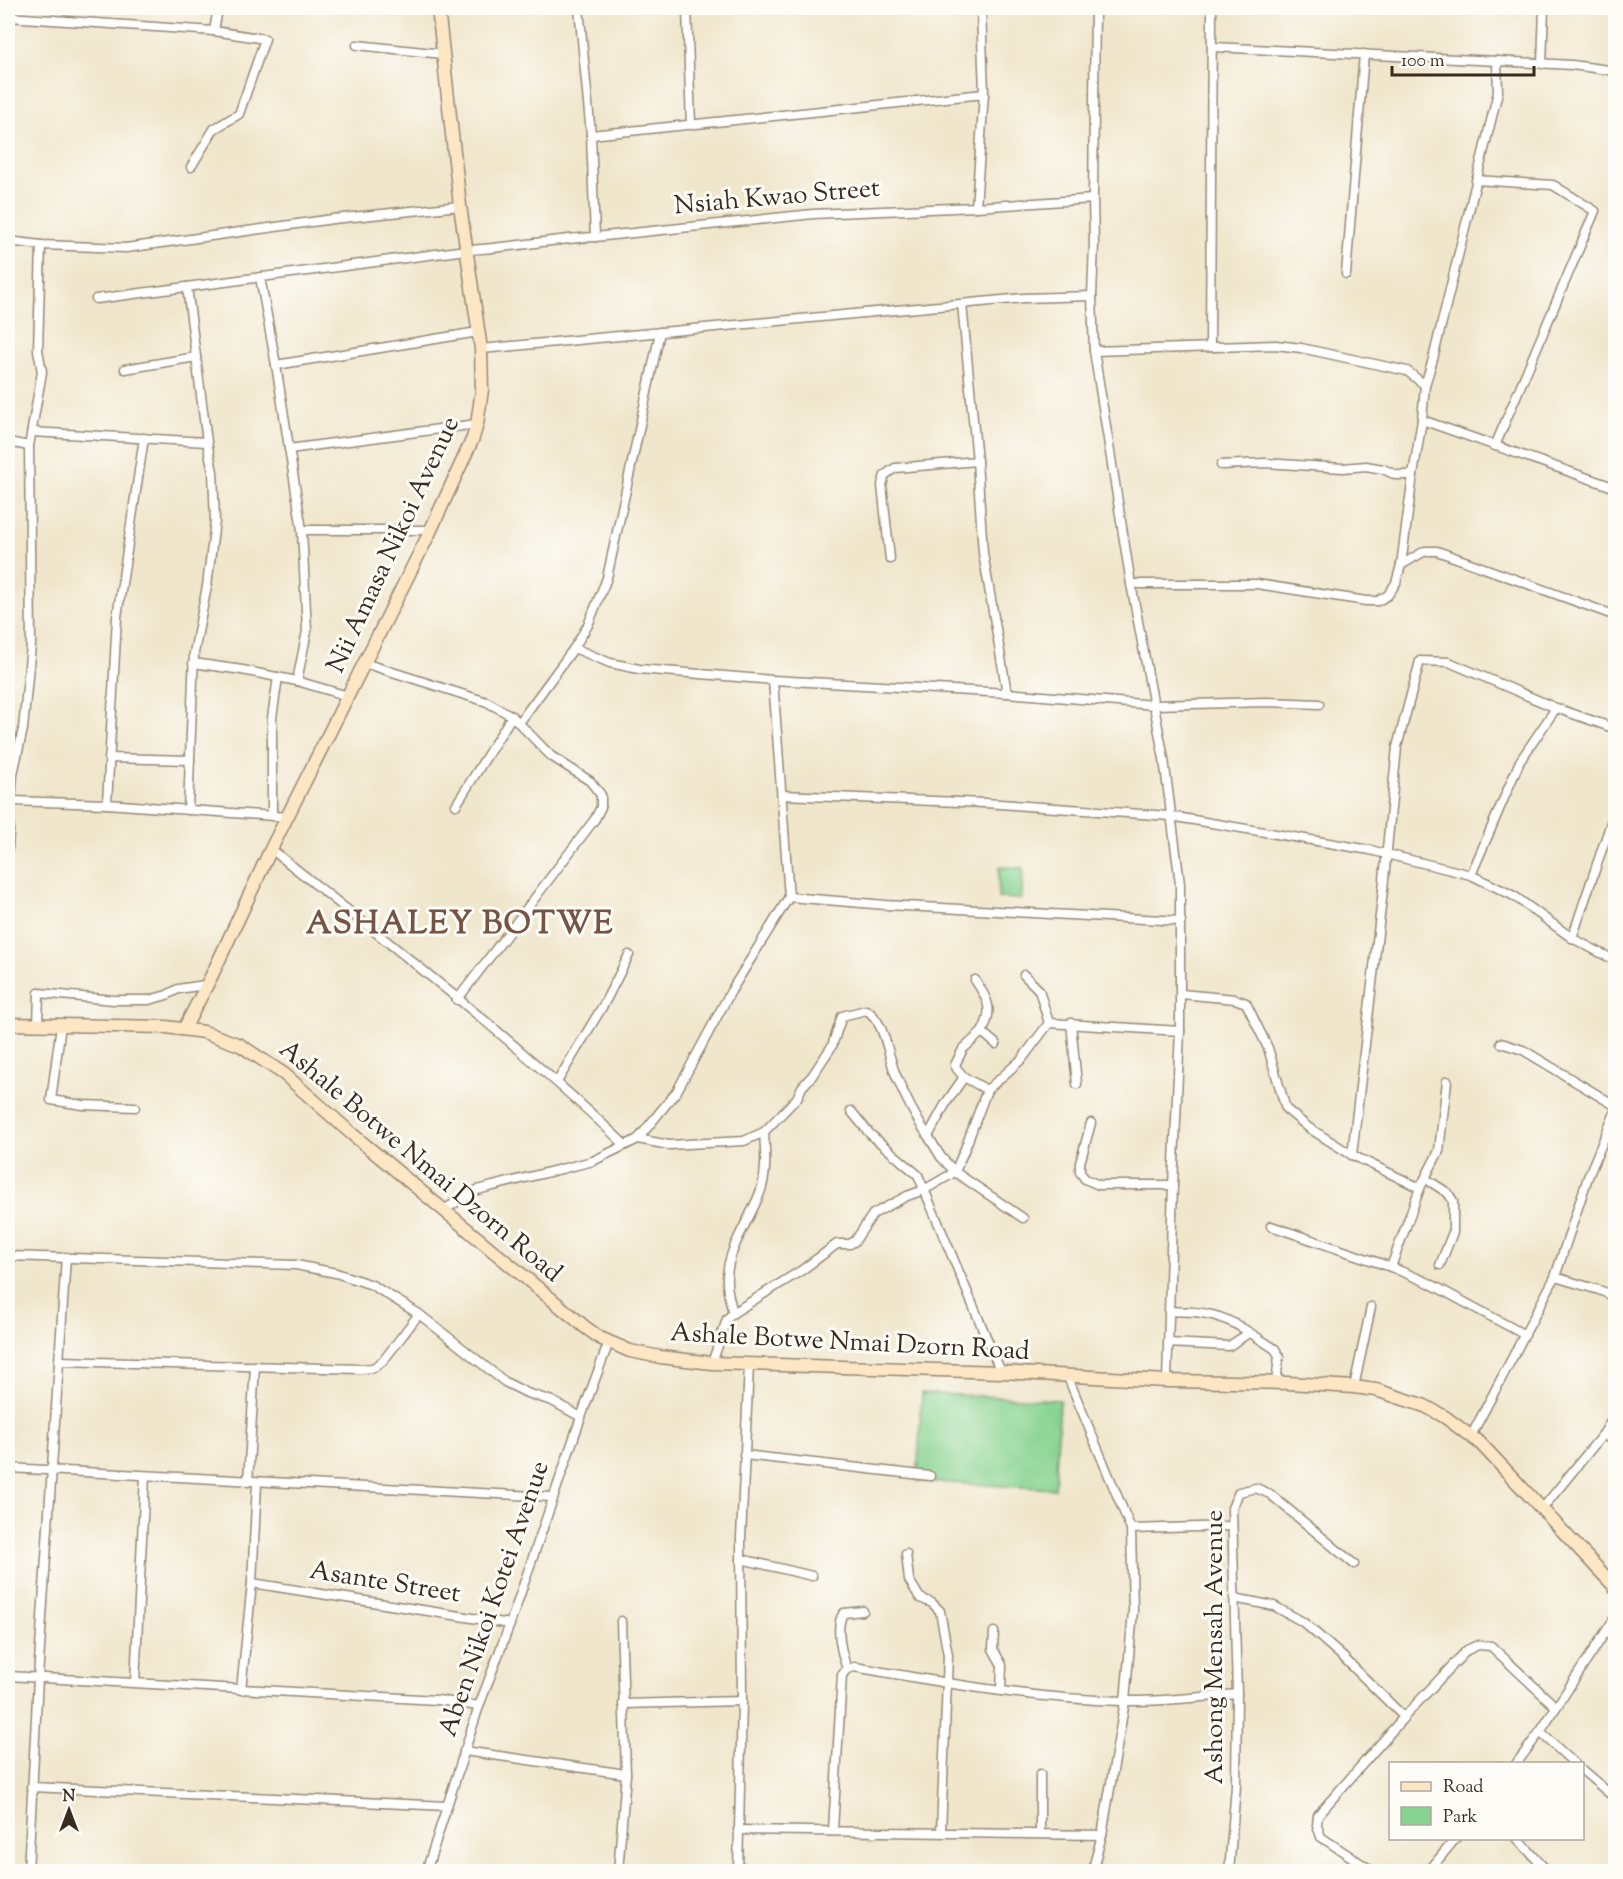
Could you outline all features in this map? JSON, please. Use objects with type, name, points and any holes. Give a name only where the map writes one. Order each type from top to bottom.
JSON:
[{"type":"main road","name":"Nii Amasa Nikoi Avenue","points":[[183,1029],[212,975],[271,849],[431,530],[473,438],[477,424],[482,390],[481,350],[460,206],[438,8]]},
{"type":"main road","name":"Ashale Botwe Nmai Dzorn Road","points":[[8,1024],[183,1029],[204,1032],[230,1040],[284,1074],[352,1134],[585,1327],[609,1342],[642,1354],[749,1365],[1001,1372],[1167,1381],[1354,1387],[1376,1390],[1425,1406],[1445,1417],[1481,1444],[1616,1588]]},
{"type":"street","points":[[214,31],[218,8]]},
{"type":"street","points":[[579,8],[591,135],[595,237]]},
{"type":"street","points":[[692,124],[687,8],[716,8]]},
{"type":"street","points":[[976,207],[984,94],[981,8]]},
{"type":"street","points":[[1095,8],[1092,296],[1094,351],[1131,584],[1164,759],[1170,816],[1178,856],[1181,994],[1167,1381]]},
{"type":"street","points":[[1210,347],[1212,8]]},
{"type":"street","points":[[1542,64],[1544,8]]},
{"type":"street","points":[[8,17],[214,31],[265,39],[239,114],[214,129],[191,167]]},
{"type":"street","points":[[357,45],[443,54]]},
{"type":"street","points":[[1213,47],[1572,65],[1616,71]]},
{"type":"street","points":[[1347,274],[1364,54]]},
{"type":"street","points":[[1131,584],[1257,584],[1366,601],[1378,601],[1388,595],[1396,583],[1401,565],[1425,385],[1498,92],[1497,61]]},
{"type":"street","points":[[591,135],[984,94]]},
{"type":"street","points":[[1476,180],[1553,185],[1596,211],[1495,446]]},
{"type":"street","name":"Nsiah Kwao Street","points":[[96,299],[466,250],[504,248],[566,238],[595,237],[813,214],[1093,199]]},
{"type":"street","points":[[8,241],[40,245],[126,248],[333,219],[460,206]]},
{"type":"street","points":[[8,848],[13,774],[23,729],[31,645],[29,446],[42,372],[38,350],[40,245]]},
{"type":"street","points":[[260,277],[302,530],[307,631],[297,681]]},
{"type":"street","points":[[187,288],[213,472],[215,521],[207,586],[193,663],[188,810]]},
{"type":"street","points":[[481,350],[1024,298],[1092,296]]},
{"type":"street","points":[[962,304],[983,553],[1007,693]]},
{"type":"street","points":[[276,365],[478,332]]},
{"type":"street","points":[[456,804],[515,720],[574,648],[588,625],[607,579],[660,332]]},
{"type":"street","points":[[1094,351],[1252,345],[1301,348],[1407,371],[1425,385]]},
{"type":"street","points":[[125,369],[196,357]]},
{"type":"street","points":[[1422,420],[1616,488]]},
{"type":"street","points":[[289,449],[477,424]]},
{"type":"street","points":[[32,432],[207,442]]},
{"type":"street","points":[[107,804],[117,617],[144,438]]},
{"type":"street","points":[[8,442],[29,446]]},
{"type":"street","points":[[890,559],[882,485],[885,475],[895,468],[977,461]]},
{"type":"street","points":[[1221,465],[1265,463],[1342,468],[1366,466],[1383,469],[1396,475],[1413,475]]},
{"type":"street","points":[[302,530],[431,530]]},
{"type":"street","points":[[1401,565],[1425,551],[1437,551],[1616,616]]},
{"type":"street","points":[[574,648],[610,663],[639,669],[773,680],[1007,693],[1154,705],[1267,702],[1318,704]]},
{"type":"street","points":[[1352,1155],[1397,747],[1420,661],[1449,662],[1556,708],[1616,729]]},
{"type":"street","points":[[193,663],[297,681],[348,696]]},
{"type":"street","points":[[364,663],[488,702],[515,720],[550,756],[590,781],[601,795],[601,807],[595,819],[457,1000]]},
{"type":"street","points":[[272,816],[272,718],[278,677]]},
{"type":"street","points":[[445,1209],[477,1190],[593,1161],[638,1139],[677,1091],[731,991],[789,897],[773,680]]},
{"type":"street","points":[[1471,875],[1520,761],[1556,708]]},
{"type":"street","points":[[109,758],[189,760]]},
{"type":"street","points":[[782,795],[985,803],[1170,816],[1386,853],[1471,875],[1514,896],[1572,938],[1616,961]]},
{"type":"street","points":[[11,801],[107,804],[288,817]]},
{"type":"street","points":[[1572,938],[1616,808]]},
{"type":"street","points":[[271,849],[557,1082],[625,1145]]},
{"type":"street","points":[[789,897],[886,905],[1181,921]]},
{"type":"street","points":[[557,1082],[604,1004],[629,956]]},
{"type":"street","points":[[1024,975],[1039,990],[1049,1023]]},
{"type":"street","points":[[975,980],[986,996],[989,1008],[988,1022],[982,1032],[963,1049],[956,1065],[957,1070],[964,1077],[987,1090]]},
{"type":"street","points":[[38,1024],[39,993],[114,1000],[149,1000],[178,989],[206,985]]},
{"type":"street","points":[[1181,994],[1235,999],[1246,1003],[1268,1048],[1286,1109],[1309,1128],[1352,1155],[1420,1188]]},
{"type":"street","points":[[638,1139],[669,1144],[744,1141],[764,1132],[796,1098],[812,1076],[832,1046],[842,1016],[866,1010],[876,1017],[895,1072],[918,1122],[941,1156],[955,1172],[1023,1218]]},
{"type":"street","points":[[1049,1023],[1180,1030]]},
{"type":"street","points":[[712,1362],[728,1318],[733,1313],[802,1270],[837,1244],[850,1244],[855,1241],[873,1214],[907,1196],[924,1190],[955,1172],[987,1090],[1022,1059],[1049,1023]]},
{"type":"street","points":[[1071,1023],[1077,1084]]},
{"type":"street","points":[[61,1025],[51,1100],[83,1105],[135,1107]]},
{"type":"street","points":[[982,1032],[996,1044]]},
{"type":"street","points":[[1471,1437],[1555,1277],[1588,1177],[1616,1108],[1523,1050],[1501,1043]]},
{"type":"street","points":[[928,1136],[945,1103],[964,1077]]},
{"type":"street","points":[[1391,1267],[1420,1188],[1439,1150],[1447,1081]]},
{"type":"street","points":[[850,1111],[870,1134],[918,1175],[1001,1372]]},
{"type":"street","points":[[1091,1123],[1080,1163],[1080,1172],[1086,1179],[1099,1185],[1173,1185]]},
{"type":"street","points":[[733,1313],[727,1289],[727,1274],[742,1230],[762,1185],[766,1162],[764,1132]]},
{"type":"street","points":[[1426,1179],[1448,1193],[1453,1201],[1453,1232],[1440,1265]]},
{"type":"street","points":[[1271,1226],[1391,1267],[1429,1283],[1525,1335]]},
{"type":"street","points":[[8,1256],[296,1265],[336,1273],[372,1285],[419,1314],[506,1382],[527,1393],[552,1401],[581,1417]]},
{"type":"street","points":[[28,1872],[31,1787],[66,1257]]},
{"type":"street","points":[[1555,1277],[1616,1297]]},
{"type":"street","points":[[1354,1387],[1371,1307]]},
{"type":"street","points":[[1169,1311],[1215,1315],[1249,1333],[1277,1352],[1279,1356],[1276,1383]]},
{"type":"street","points":[[60,1361],[373,1368],[383,1361],[419,1314]]},
{"type":"street","points":[[1168,1343],[1229,1346],[1249,1333]]},
{"type":"street","name":"Aben Nikoi Kotei Avenue","points":[[426,1872],[479,1706],[609,1342]]},
{"type":"street","points":[[738,1872],[742,1701],[741,1559],[749,1365]]},
{"type":"street","points":[[241,1690],[252,1583],[255,1366]]},
{"type":"street","points":[[1067,1376],[1131,1529],[1132,1611],[1125,1701],[1102,1835],[1093,1868],[1104,1872]]},
{"type":"street","points":[[1542,1509],[1604,1433],[1616,1413]]},
{"type":"street","points":[[1604,1433],[1616,1446]]},
{"type":"street","points":[[744,1455],[930,1476]]},
{"type":"street","points":[[8,1468],[553,1497]]},
{"type":"street","points":[[135,1683],[145,1476]]},
{"type":"street","name":"Ashong Mensah Avenue","points":[[1229,1872],[1236,1786],[1237,1694],[1232,1508],[1239,1492],[1256,1488],[1270,1494],[1354,1564]]},
{"type":"street","points":[[1131,1529],[1232,1526]]},
{"type":"street","points":[[906,1554],[909,1580],[920,1598],[932,1603],[940,1611],[948,1655],[941,1832]]},
{"type":"street","points":[[741,1559],[812,1576]]},
{"type":"street","name":"Asante Street","points":[[252,1583],[510,1624]]},
{"type":"street","points":[[1233,1598],[1274,1606],[1303,1622],[1344,1658],[1404,1717]]},
{"type":"street","points":[[847,1669],[841,1652],[840,1618],[844,1613],[863,1611]]},
{"type":"street","points":[[1518,1762],[1540,1732],[1616,1616]]},
{"type":"street","points":[[618,1872],[626,1774],[621,1621]]},
{"type":"street","points":[[994,1632],[993,1649],[1002,1665],[1001,1691]]},
{"type":"street","points":[[1374,1872],[1321,1837],[1317,1825],[1318,1815],[1404,1717],[1467,1650],[1478,1645],[1491,1646],[1556,1707]]},
{"type":"street","points":[[833,1830],[842,1675],[847,1669],[855,1667],[947,1683],[1061,1698],[1125,1701],[1237,1694]]},
{"type":"street","points":[[8,1677],[437,1700],[479,1706]]},
{"type":"street","points":[[623,1704],[742,1701]]},
{"type":"street","points":[[1540,1732],[1573,1762]]},
{"type":"street","points":[[464,1751],[626,1774]]},
{"type":"street","points":[[1584,1772],[1616,1799]]},
{"type":"street","points":[[1040,1774],[1040,1834]]},
{"type":"street","points":[[31,1787],[447,1806]]},
{"type":"street","points":[[738,1830],[1102,1835]]},
{"type":"street","points":[[1428,1872],[1455,1840]]},
{"type":"street","points":[[1518,1840],[1548,1872]]},
{"type":"green space","points":[[999,867],[1023,868],[1022,899],[998,898]]},
{"type":"green space","points":[[922,1393],[1060,1400],[1055,1489],[917,1481]]},
{"type":"district","name":"ASHALEY BOTWE","points":[[460,925]]}]
